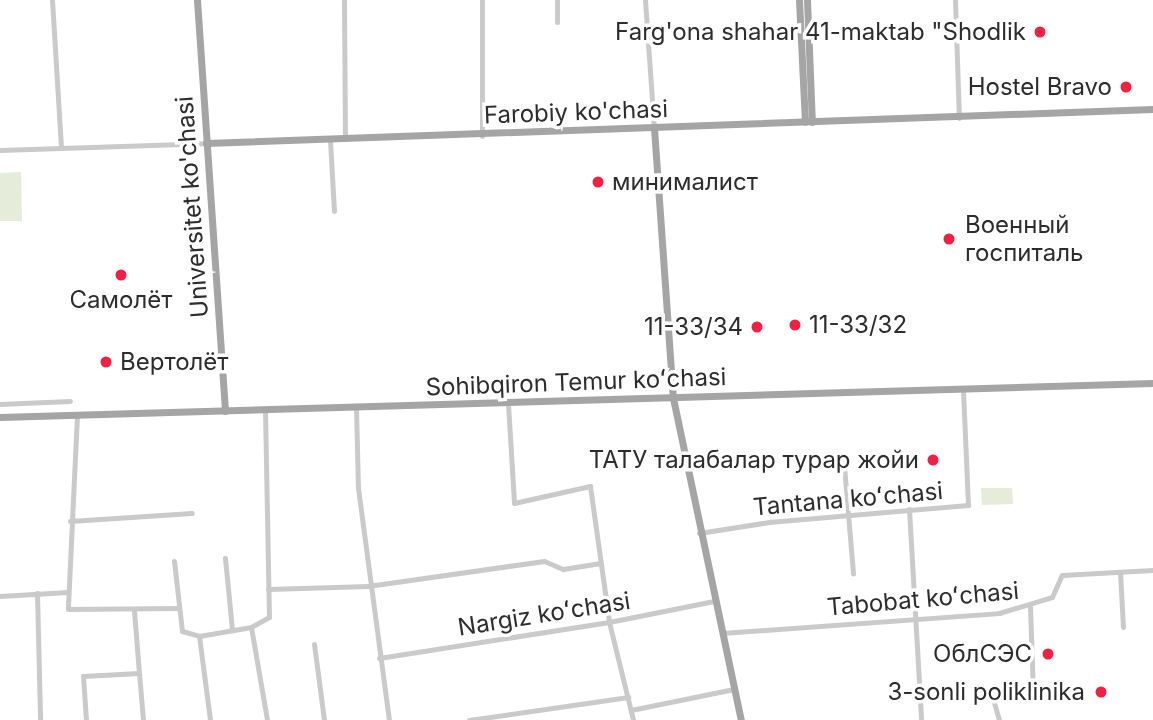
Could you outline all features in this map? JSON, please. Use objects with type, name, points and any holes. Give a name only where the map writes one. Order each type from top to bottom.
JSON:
[{"type":"main road","name":"Universitet ko'chasi","points":[[197,0],[225,411]]},
{"type":"main road","points":[[799,0],[808,122]]},
{"type":"main road","points":[[807,0],[808,122]]},
{"type":"main road","name":"Farobiy ko'chasi","points":[[206,143],[482,136],[1153,109]]},
{"type":"main road","points":[[654,128],[673,398],[699,533],[741,720]]},
{"type":"main road","name":"Sohibqiron Temur koʻchasi","points":[[0,417],[1153,383]]},
{"type":"street","points":[[52,0],[61,148]]},
{"type":"street","points":[[344,0],[345,139]]},
{"type":"street","points":[[482,0],[482,136]]},
{"type":"street","points":[[645,0],[654,128]]},
{"type":"street","points":[[954,0],[959,118]]},
{"type":"street","points":[[555,1],[557,22]]},
{"type":"street","points":[[330,140],[334,211]]},
{"type":"street","name":"Farobiy ko'chasi","points":[[0,150],[206,143]]},
{"type":"street","name":"Tantana koʻchasi","points":[[699,533],[850,514],[961,508],[971,500],[963,389]]},
{"type":"street","points":[[0,404],[70,401]]},
{"type":"street","points":[[508,404],[514,503],[590,486],[609,622],[633,720]]},
{"type":"street","points":[[356,408],[358,488],[368,586],[389,720]]},
{"type":"street","points":[[174,561],[182,631],[199,636],[251,627],[268,620],[265,410]]},
{"type":"street","points":[[77,415],[70,521],[68,592],[71,612],[179,608]]},
{"type":"street","points":[[843,454],[853,574]]},
{"type":"street","points":[[909,509],[921,720]]},
{"type":"street","points":[[70,521],[192,513]]},
{"type":"street","points":[[225,558],[232,630]]},
{"type":"street","points":[[268,589],[368,586],[542,561],[564,569],[601,563]]},
{"type":"street","name":"Tabobat koʻchasi","points":[[722,633],[916,619],[1030,607],[1052,597],[1062,575],[1153,570]]},
{"type":"street","points":[[1120,572],[1123,627]]},
{"type":"street","points":[[0,596],[68,592]]},
{"type":"street","points":[[37,593],[40,720]]},
{"type":"street","name":"Nargiz koʻchasi","points":[[379,658],[609,622],[714,601]]},
{"type":"street","points":[[999,720],[993,699],[1033,693],[1030,607]]},
{"type":"street","points":[[134,611],[143,720]]},
{"type":"street","points":[[251,627],[267,720]]},
{"type":"street","points":[[199,636],[210,720]]},
{"type":"street","points":[[314,644],[324,720]]},
{"type":"street","points":[[86,720],[83,676],[139,673]]},
{"type":"street","points":[[631,710],[734,689]]},
{"type":"street","points":[[469,720],[628,697]]},
{"type":"green space","points":[[21,172],[22,221],[0,221],[0,173]]},
{"type":"green space","points":[[981,488],[1012,488],[1013,504],[982,505]]},
{"type":"place","name":"Farg'ona shahar 41-maktab \"Shodlik","points":[[1040,32]]},
{"type":"place","name":"Hostel Bravo","points":[[1126,87]]},
{"type":"place","name":"минималист","points":[[598,182]]},
{"type":"place","name":"Военный госпиталь","points":[[949,239]]},
{"type":"place","name":"Самолёт","points":[[121,275]]},
{"type":"place","name":"11-33/32","points":[[795,325]]},
{"type":"place","name":"11-33/34","points":[[757,327]]},
{"type":"place","name":"Вертолёт","points":[[106,362]]},
{"type":"place","name":"ТАТУ талабалар турар жойи","points":[[933,460]]},
{"type":"place","name":"ОблСЭС","points":[[1048,654]]},
{"type":"place","name":"3-sonli poliklinika","points":[[1101,692]]}]
